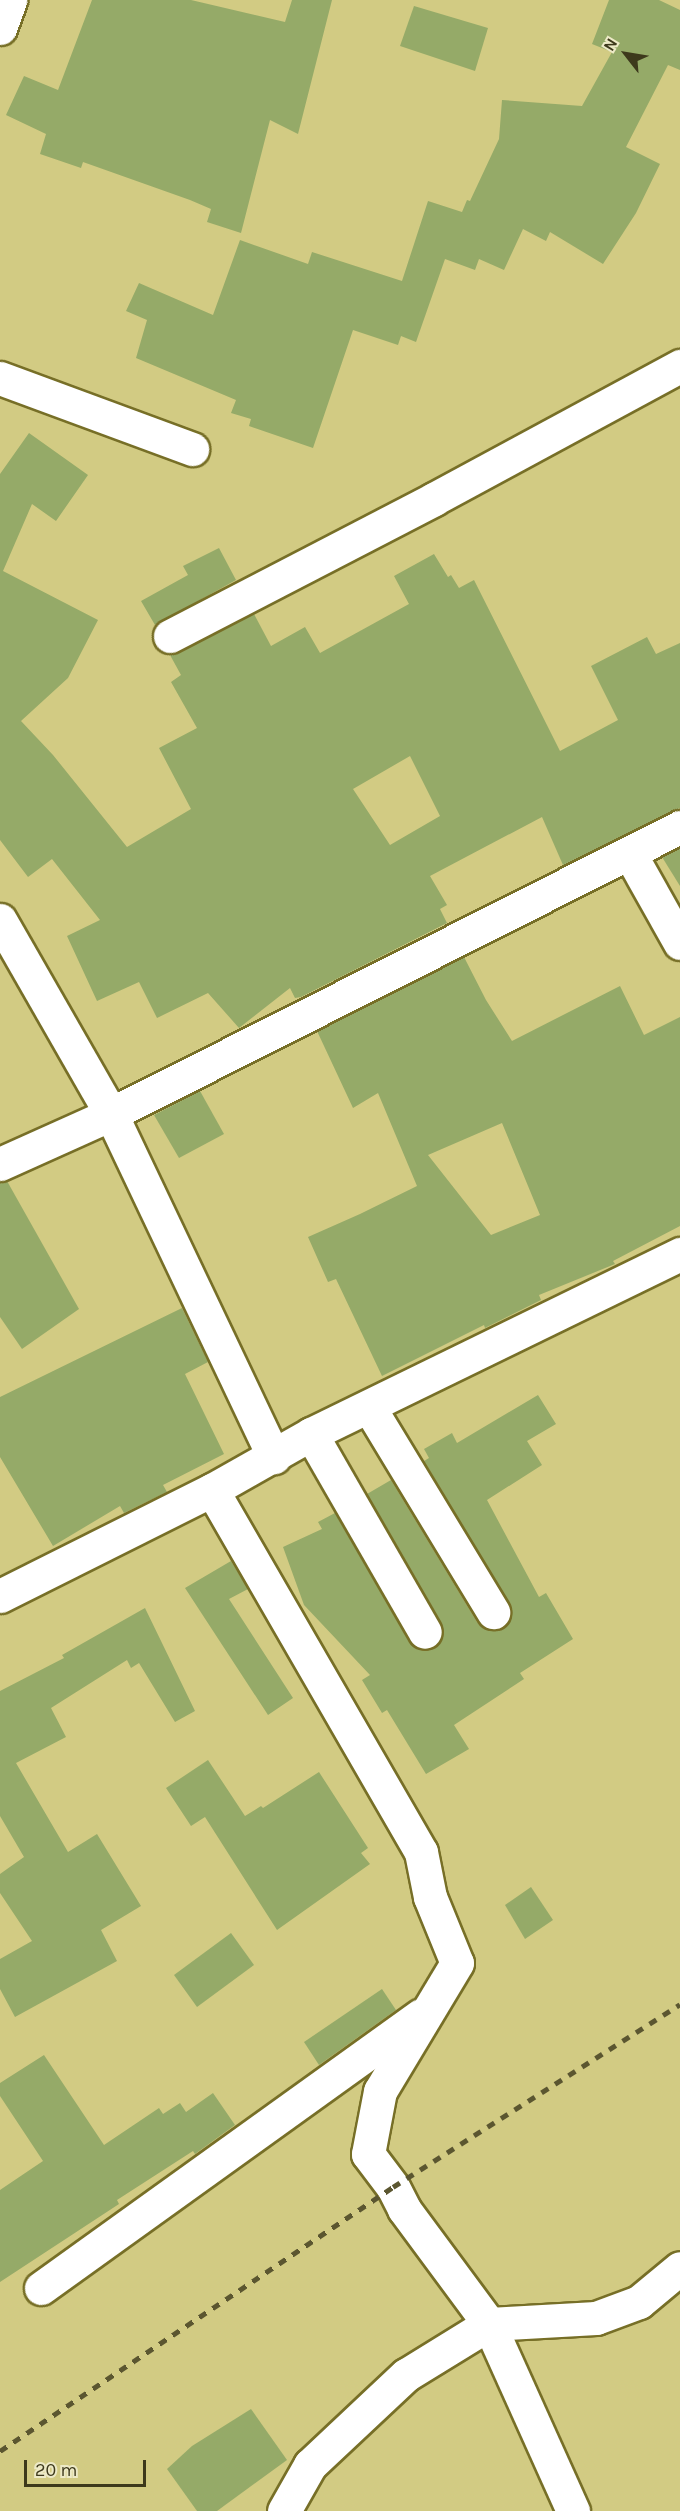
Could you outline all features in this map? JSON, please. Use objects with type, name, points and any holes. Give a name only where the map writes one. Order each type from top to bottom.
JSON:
[{"type":"street","points":[[0,28],[10,0]]},
{"type":"street","points":[[170,636],[434,499],[680,366]]},
{"type":"street","points":[[0,378],[192,449]]},
{"type":"street","points":[[0,1164],[111,1114],[680,827]]},
{"type":"street","points":[[630,854],[680,943]]},
{"type":"street","points":[[0,920],[111,1114],[274,1456]]},
{"type":"street","points":[[0,1596],[212,1490],[311,1434],[680,1254]]},
{"type":"street","points":[[369,1407],[493,1612]]},
{"type":"street","points":[[311,1434],[425,1632]]},
{"type":"street","points":[[212,1490],[421,1852],[430,1897],[457,1963],[434,2007],[380,2091],[368,2154],[393,2187],[404,2209],[489,2324],[573,2511]]},
{"type":"street","points":[[41,2288],[434,2007]]},
{"type":"street","points":[[285,2511],[310,2465],[406,2375],[489,2324],[596,2318],[639,2302],[680,2268]]},
{"type":"building","points":[[92,0],[191,0],[285,22],[292,0],[332,0],[298,134],[270,120],[241,233],[207,222],[211,209],[190,200],[83,162],[81,168],[40,154],[46,134],[6,115],[24,76],[58,90]]},
{"type":"building","points":[[609,0],[659,0],[680,10],[680,70],[668,65],[626,147],[660,164],[636,213],[603,264],[550,232],[546,241],[523,229],[504,270],[479,259],[475,270],[445,259],[416,342],[401,336],[398,345],[353,330],[313,448],[249,426],[251,419],[231,413],[236,400],[136,358],[147,320],[126,311],[139,283],[213,315],[240,240],[308,264],[312,252],[402,281],[428,201],[462,212],[467,200],[470,201],[499,139],[502,100],[582,106],[612,52],[592,44]]},
{"type":"building","points":[[414,6],[488,28],[475,71],[400,46]]},
{"type":"building","points":[[29,433],[88,475],[56,521],[32,504],[3,571],[98,620],[68,678],[21,721],[53,755],[127,847],[191,809],[159,748],[197,728],[171,682],[181,675],[170,655],[254,614],[271,646],[305,627],[320,653],[409,604],[394,576],[434,554],[448,577],[451,575],[459,588],[474,580],[560,751],[618,720],[591,666],[647,637],[656,654],[680,643],[680,808],[563,865],[542,817],[430,876],[447,905],[440,909],[447,923],[301,997],[295,998],[290,988],[239,1028],[208,993],[157,1018],[139,982],[97,1001],[67,936],[100,920],[52,859],[28,877],[0,840],[0,474]],"holes":[[[410,756],[440,816],[390,845],[353,789]]]},
{"type":"building","points":[[219,548],[236,580],[155,625],[141,601],[188,575],[183,566]]},
{"type":"building","points":[[680,848],[680,886],[662,857]]},
{"type":"building","points":[[464,957],[486,1000],[512,1041],[620,986],[644,1035],[680,1017],[680,1226],[613,1261],[615,1264],[539,1295],[541,1300],[485,1328],[484,1325],[382,1376],[336,1279],[328,1282],[308,1237],[417,1186],[378,1093],[353,1108],[317,1031]],"holes":[[[502,1123],[540,1215],[491,1235],[428,1155]]]},
{"type":"building","points":[[200,1091],[224,1134],[179,1158],[154,1115]]},
{"type":"building","points":[[7,1181],[79,1309],[22,1349],[0,1317],[0,1182]]},
{"type":"building","points":[[182,1308],[208,1362],[185,1374],[224,1454],[163,1485],[167,1492],[124,1513],[120,1506],[53,1546],[0,1457],[0,1397]]},
{"type":"building","points":[[538,1395],[556,1424],[527,1441],[542,1465],[487,1500],[539,1597],[546,1593],[573,1639],[520,1673],[524,1679],[454,1725],[469,1749],[426,1774],[387,1710],[382,1713],[362,1680],[370,1675],[304,1605],[283,1547],[322,1529],[318,1522],[335,1513],[409,1641],[415,1648],[424,1651],[435,1648],[444,1633],[441,1623],[367,1494],[391,1480],[477,1622],[484,1629],[494,1631],[502,1628],[510,1620],[512,1611],[509,1603],[424,1461],[429,1458],[424,1449],[452,1433],[457,1443]]},
{"type":"building","points":[[231,1561],[248,1589],[229,1599],[293,1698],[268,1715],[185,1588]]},
{"type":"building","points":[[145,1608],[195,1711],[175,1722],[139,1663],[131,1668],[127,1660],[51,1708],[66,1737],[16,1763],[68,1852],[97,1834],[141,1906],[101,1930],[117,1961],[15,2017],[0,1989],[0,1959],[32,1941],[0,1893],[0,1874],[24,1857],[0,1816],[0,1691],[64,1658],[62,1655]]},
{"type":"building","points":[[208,1760],[245,1816],[261,1806],[263,1808],[319,1772],[368,1848],[361,1853],[370,1864],[277,1930],[205,1817],[191,1826],[166,1788]]},
{"type":"building","points":[[531,1887],[553,1920],[525,1939],[505,1905]]},
{"type":"building","points":[[231,1933],[254,1965],[197,2007],[174,1975]]},
{"type":"building","points":[[382,1989],[396,2010],[319,2065],[304,2042]]},
{"type":"building","points":[[44,2055],[104,2145],[159,2108],[163,2114],[180,2103],[186,2112],[213,2093],[235,2125],[195,2154],[193,2151],[117,2200],[119,2204],[0,2282],[0,2190],[43,2161],[0,2096],[0,2083]]},
{"type":"building","points":[[251,2409],[287,2460],[217,2511],[197,2511],[167,2469],[192,2446]]},
{"type":"railway","points":[[0,2451],[393,2187],[680,2004]]}]
